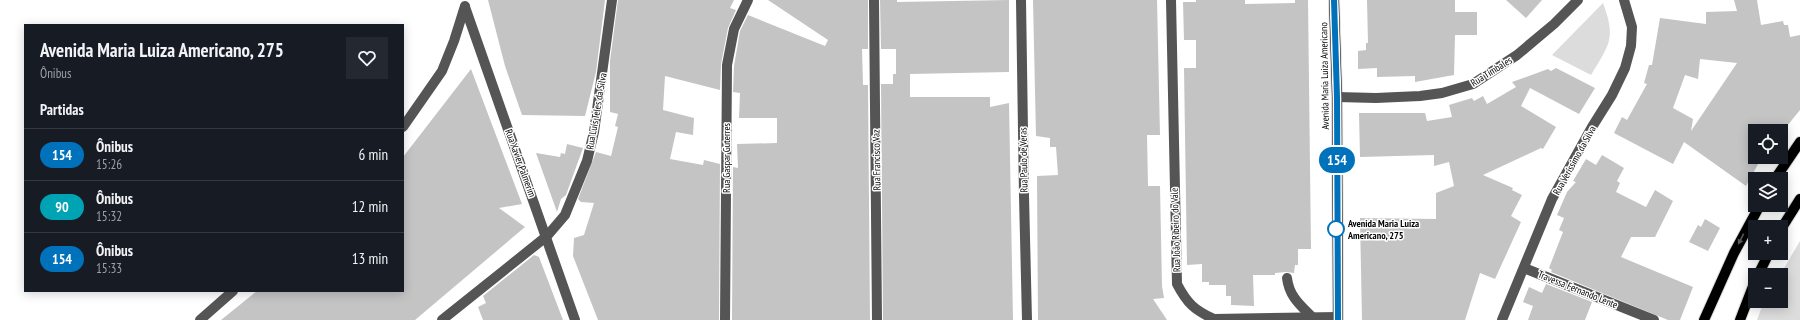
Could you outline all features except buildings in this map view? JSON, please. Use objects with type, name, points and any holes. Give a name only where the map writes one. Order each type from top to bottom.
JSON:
[{"type":"main road","name":"Avenida Maria Luiza Americano","points":[[1334,0],[1337,97],[1338,318]]},
{"type":"main road","points":[[1780,172],[1800,142]]},
{"type":"main road","points":[[1787,220],[1800,199]]},
{"type":"main road","points":[[1704,320],[1734,253],[1756,212]]},
{"type":"main road","points":[[1740,320],[1748,299]]},
{"type":"street","name":"Rua Luís Teles da Silva","points":[[442,320],[547,236],[565,215],[587,161],[594,132],[612,0]]},
{"type":"street","name":"Rua Gaspar Guterres","points":[[725,320],[727,65],[734,30],[748,0]]},
{"type":"street","name":"Rua Francisco Vaz","points":[[874,0],[877,320]]},
{"type":"street","name":"Rua Paulo de Veras","points":[[1021,0],[1027,320]]},
{"type":"street","name":"Rua João Ribeiro do Vale","points":[[1170,0],[1177,284],[1185,299],[1198,312],[1214,319],[1312,317],[1338,318]]},
{"type":"street","name":"Rua Timbales","points":[[1337,97],[1376,98],[1420,96],[1442,93],[1473,84],[1517,55],[1554,24],[1578,0]]},
{"type":"street","name":"Rua Veríssimo da Silva","points":[[1502,320],[1552,199],[1592,127],[1612,95],[1625,68],[1631,46],[1632,27],[1624,0]]},
{"type":"street","name":"Rua Xavier Palmerim","points":[[465,3],[575,320]]},
{"type":"street","points":[[404,126],[442,71],[454,41],[465,3]]},
{"type":"street","name":"Travessa Fernando Lente","points":[[1524,268],[1654,320]]},
{"type":"street","points":[[1287,278],[1288,288],[1292,296],[1312,317]]},
{"type":"street","points":[[200,320],[232,292]]},
{"type":"shaded area","points":[[1603,3],[1609,25],[1609,40],[1603,56],[1591,75],[1552,55]]},
{"type":"shaded area","points":[[1800,241],[1800,320],[1757,320],[1761,308],[1788,308],[1788,268],[1784,268]]},
{"type":"bus line","name":"154","points":[[1334,0],[1337,97],[1336,226],[1338,320]]},
{"type":"place","name":"Avenida Maria Luiza Americano, 275","points":[[1336,229]]}]
